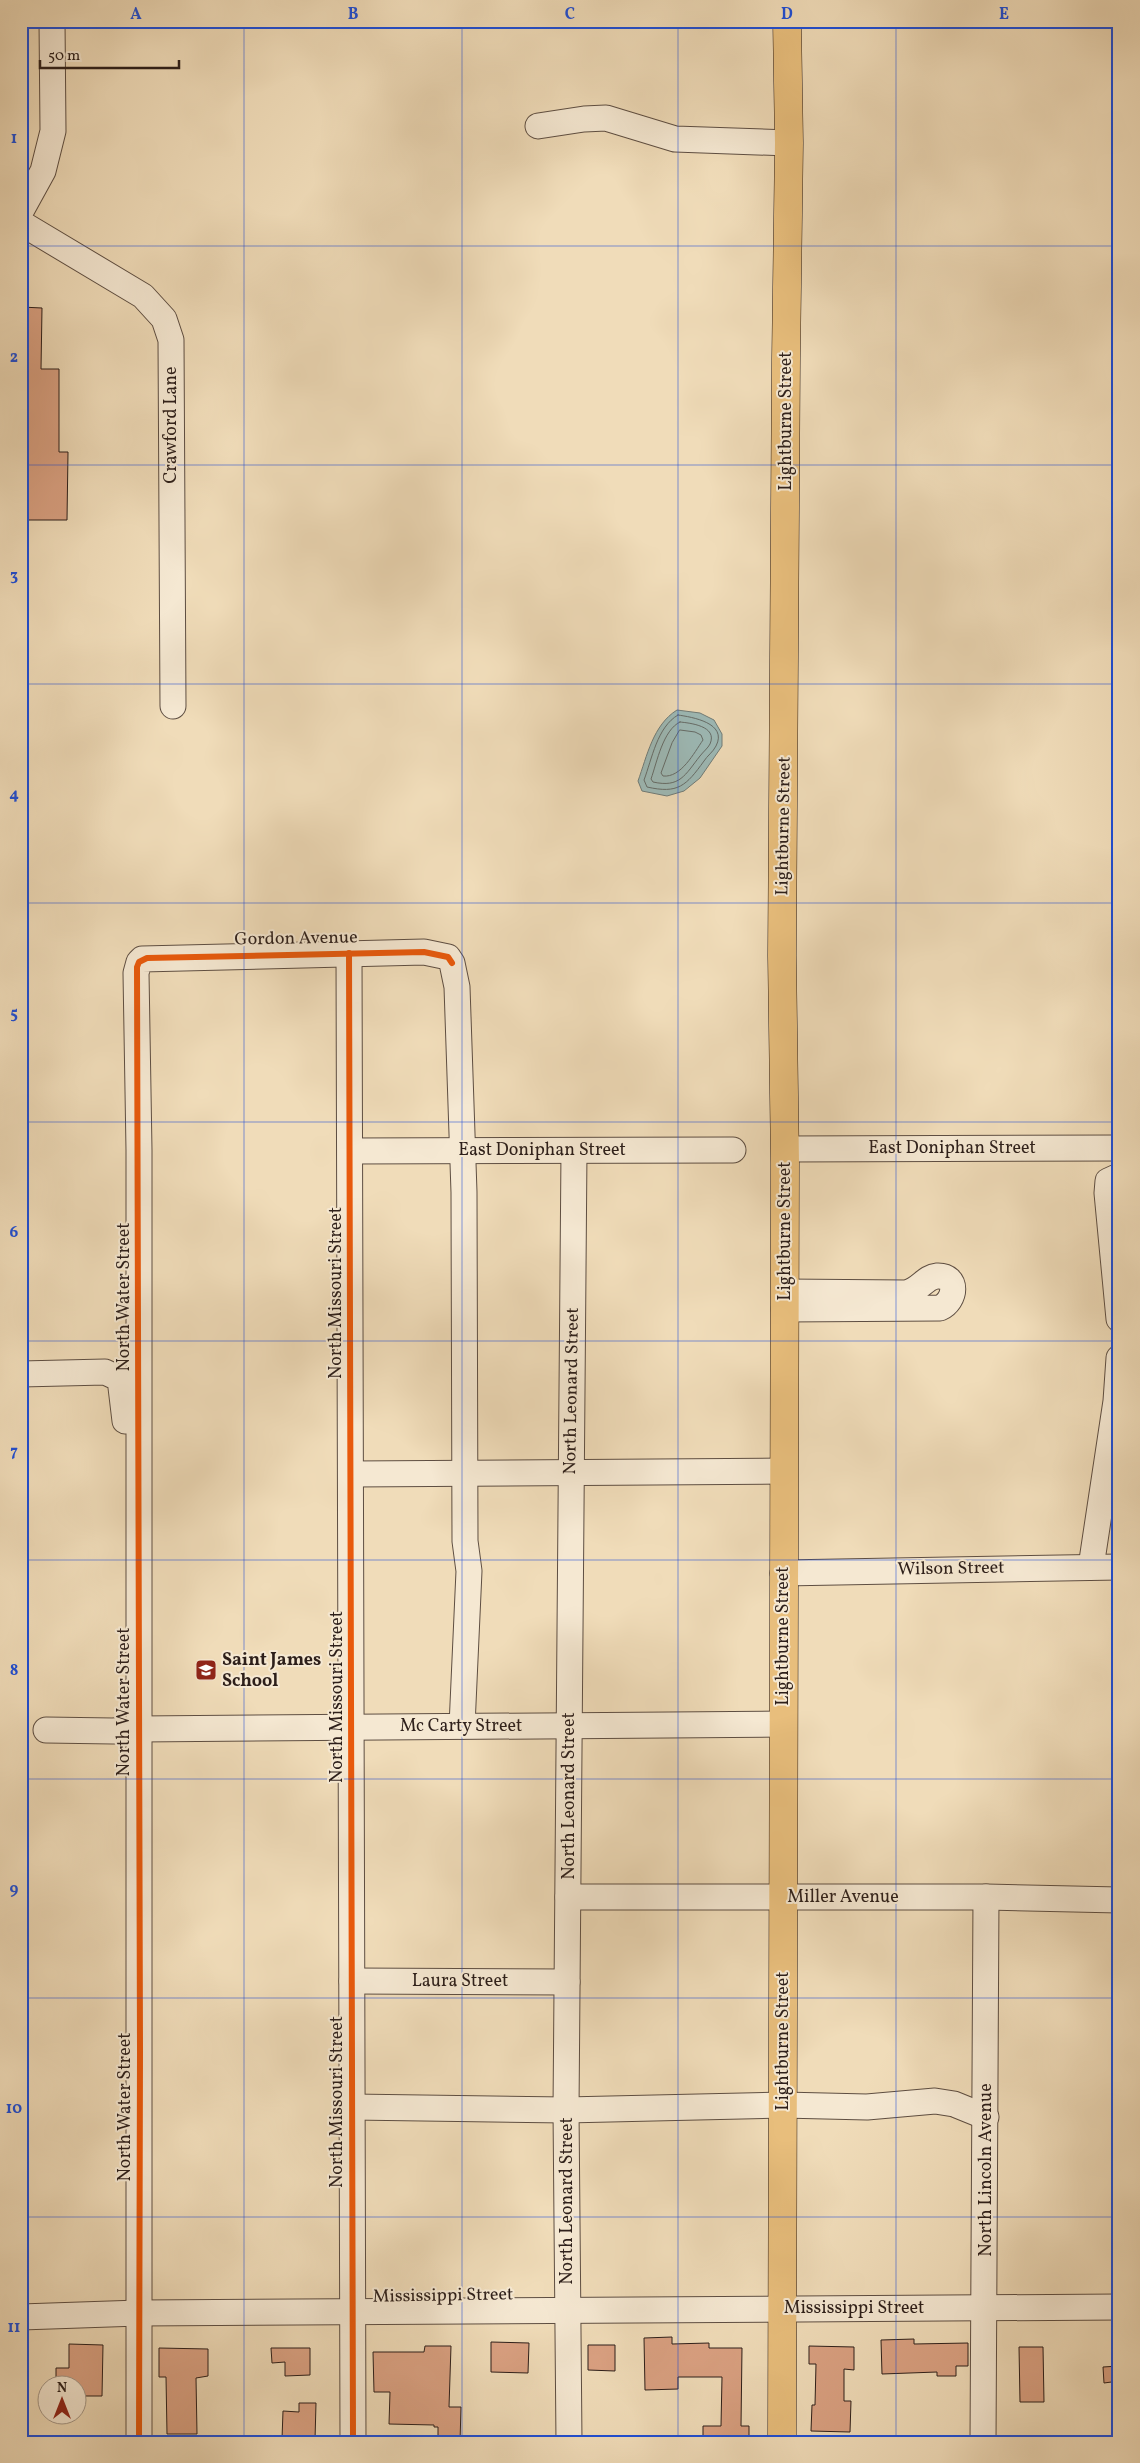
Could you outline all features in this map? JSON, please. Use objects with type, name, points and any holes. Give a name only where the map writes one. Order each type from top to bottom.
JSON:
[{"type":"main road","name":"Lightburne Street","points":[[782,2442],[785,1149],[782,956],[789,143],[787,21]]},
{"type":"street","points":[[21,211],[40,178],[53,131],[52,21]]},
{"type":"street","points":[[538,126],[584,119],[606,118],[675,139],[789,143]]},
{"type":"street","name":"Crawford Lane","points":[[21,223],[143,296],[164,319],[171,340],[173,706]]},
{"type":"street","name":"Gordon Avenue","points":[[139,962],[147,958],[349,953],[424,952],[448,957],[452,963],[457,987],[461,1150]]},
{"type":"street","name":"North Missouri Street","points":[[349,953],[353,1727],[353,2442]]},
{"type":"street","name":"North Water Street","points":[[139,962],[136,972],[139,1150],[139,2442]]},
{"type":"street","name":"East Doniphan Street","points":[[785,1149],[1119,1148]]},
{"type":"street","points":[[461,1150],[465,1360],[465,1541],[469,1571],[462,1726]]},
{"type":"street","name":"East Doniphan Street","points":[[351,1151],[733,1150]]},
{"type":"street","name":"North Leonard Street","points":[[569,2442],[566,2110],[574,1151]]},
{"type":"street","points":[[1118,1310],[1107,1193],[1108,1181],[1119,1176]]},
{"type":"street","points":[[935,1276],[948,1278],[952,1283],[953,1291],[949,1302],[940,1308],[784,1300],[906,1293],[914,1291],[935,1276]]},
{"type":"street","points":[[1091,1567],[1116,1400],[1119,1358]]},
{"type":"street","points":[[21,1374],[105,1372],[120,1379],[127,1456],[139,1494]]},
{"type":"street","points":[[352,1474],[783,1471]]},
{"type":"street","name":"Wilson Street","points":[[783,1573],[1119,1567]]},
{"type":"street","name":"Mc Carty Street","points":[[46,1730],[113,1731],[139,1729],[783,1724]]},
{"type":"street","name":"Miller Avenue","points":[[568,1897],[986,1897],[1119,1900]]},
{"type":"street","name":"North Lincoln Avenue","points":[[983,2442],[986,1897]]},
{"type":"street","name":"Laura Street","points":[[352,1981],[567,1982]]},
{"type":"street","points":[[352,2107],[566,2110],[783,2105],[867,2107],[935,2101],[954,2104],[986,2117]]},
{"type":"street","name":"Mississippi Street","points":[[21,2316],[139,2313],[1119,2307]]},
{"type":"water","points":[[677,710],[700,713],[714,720],[722,734],[722,746],[700,778],[684,791],[667,796],[642,791],[638,781],[656,732],[669,716]]},
{"type":"building","points":[[21,307],[42,308],[41,369],[59,369],[59,452],[68,452],[67,520],[28,520],[28,454],[21,454]]},
{"type":"building","points":[[672,2337],[672,2344],[709,2343],[709,2348],[742,2348],[741,2426],[749,2426],[749,2442],[703,2442],[703,2426],[721,2426],[722,2377],[678,2377],[678,2389],[645,2390],[644,2338]]},
{"type":"building","points":[[914,2339],[914,2344],[968,2343],[968,2366],[956,2366],[956,2376],[937,2376],[937,2372],[882,2374],[881,2340]]},
{"type":"building","points":[[491,2342],[529,2343],[528,2373],[491,2372]]},
{"type":"building","points":[[69,2344],[103,2345],[102,2396],[88,2396],[88,2376],[56,2376],[56,2368],[69,2368]]},
{"type":"building","points":[[588,2345],[615,2345],[615,2371],[588,2370]]},
{"type":"building","points":[[425,2346],[451,2346],[449,2407],[461,2407],[460,2442],[438,2442],[438,2427],[434,2427],[434,2425],[389,2424],[390,2392],[374,2392],[373,2352],[424,2352]]},
{"type":"building","points":[[809,2346],[854,2347],[854,2370],[844,2369],[844,2401],[851,2401],[850,2432],[811,2431],[812,2405],[815,2405],[816,2364],[809,2364]]},
{"type":"building","points":[[1019,2347],[1043,2347],[1044,2402],[1020,2402]]},
{"type":"building","points":[[159,2348],[208,2349],[208,2376],[196,2378],[197,2434],[167,2434],[166,2377],[159,2377]]},
{"type":"building","points":[[271,2348],[310,2348],[310,2375],[285,2376],[285,2362],[272,2363]]},
{"type":"building","points":[[1119,2366],[1119,2381],[1104,2383],[1103,2367]]},
{"type":"building","points":[[299,2403],[316,2403],[315,2440],[282,2439],[283,2411],[299,2412]]},
{"type":"cycle path","points":[[139,2442],[140,2051],[137,967],[139,962],[147,958],[424,952],[448,957],[452,963]]},
{"type":"cycle path","points":[[349,953],[353,2442]]},
{"type":"place","name":"Saint James School","points":[[206,1670]]}]
